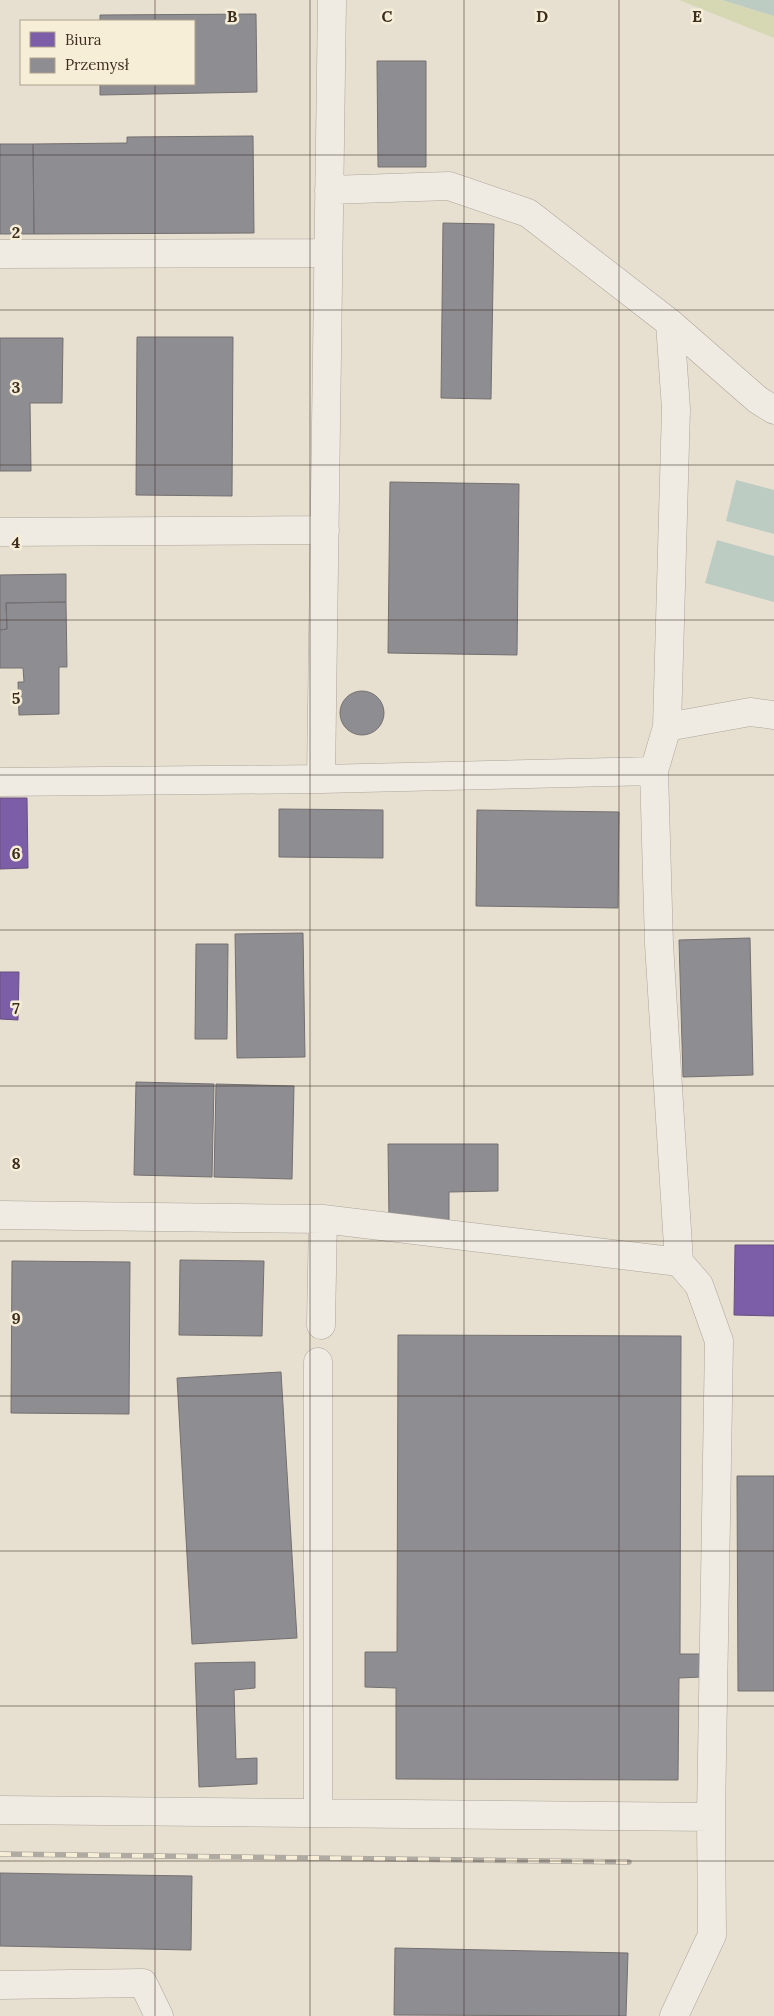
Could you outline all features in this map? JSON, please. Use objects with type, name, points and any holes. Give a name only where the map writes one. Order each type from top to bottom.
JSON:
[{"type":"lane","points":[[321,779],[332,0]]},
{"type":"lane","points":[[329,190],[449,186],[528,212],[670,324],[758,400],[774,410]]},
{"type":"lane","points":[[0,254],[328,253]]},
{"type":"lane","points":[[670,324],[676,409],[667,727],[654,771],[660,944],[679,1262],[699,1286],[719,1340],[712,1935],[674,2016]]},
{"type":"lane","points":[[0,532],[325,530]]},
{"type":"lane","points":[[667,727],[750,712],[774,715]]},
{"type":"lane","points":[[0,782],[321,779],[654,771]]},
{"type":"lane","points":[[0,1215],[323,1219],[679,1262]]},
{"type":"lane","points":[[321,1325],[323,1219]]},
{"type":"lane","points":[[318,1362],[318,1813]]},
{"type":"lane","points":[[0,1810],[712,1817]]},
{"type":"lane","points":[[0,1985],[143,1983],[159,2016]]},
{"type":"green space","points":[[679,0],[722,0],[774,16],[774,38]]},
{"type":"shaded area","points":[[722,0],[774,0],[774,16]]},
{"type":"shaded area","points":[[736,480],[774,490],[774,534],[726,521]]},
{"type":"shaded area","points":[[717,540],[774,556],[774,602],[705,583]]},
{"type":"building: Biura","points":[[0,798],[27,798],[28,868],[0,869]]},
{"type":"building: Biura","points":[[0,972],[19,972],[18,1020],[0,1019]]},
{"type":"building: Biura","points":[[735,1245],[774,1245],[774,1316],[734,1315]]},
{"type":"building: Przemysł","points":[[256,14],[257,92],[100,95],[100,85],[195,85],[195,20],[100,20],[100,15]]},
{"type":"building: Przemysł","points":[[377,61],[426,61],[426,167],[378,167]]},
{"type":"building: Przemysł","points":[[253,136],[254,233],[34,234],[33,144],[127,143],[127,137]]},
{"type":"building: Przemysł","points":[[0,144],[33,144],[34,234],[0,234]]},
{"type":"building: Przemysł","points":[[443,223],[494,224],[491,399],[441,398]]},
{"type":"building: Przemysł","points":[[137,337],[233,337],[232,496],[136,495]]},
{"type":"building: Przemysł","points":[[0,338],[63,338],[62,403],[30,403],[31,471],[0,471]]},
{"type":"building: Przemysł","points":[[390,482],[519,484],[517,655],[388,653]]},
{"type":"building: Przemysł","points":[[66,574],[66,602],[6,603],[7,629],[0,630],[0,575]]},
{"type":"building: Przemysł","points":[[66,602],[67,667],[59,667],[59,714],[19,715],[18,682],[24,682],[23,668],[0,668],[0,630],[7,629],[6,603]]},
{"type":"building: Przemysł","points":[[362,691],[374,695],[380,701],[384,713],[380,725],[374,731],[362,735],[350,731],[344,725],[340,713],[344,701],[350,695]]},
{"type":"building: Przemysł","points":[[279,809],[383,810],[383,858],[279,857]]},
{"type":"building: Przemysł","points":[[477,810],[619,812],[618,908],[476,906]]},
{"type":"building: Przemysł","points":[[303,933],[305,1057],[237,1058],[235,934]]},
{"type":"building: Przemysł","points":[[750,938],[753,1075],[683,1077],[679,940]]},
{"type":"building: Przemysł","points":[[196,944],[228,944],[227,1039],[195,1039]]},
{"type":"building: Przemysł","points":[[136,1082],[214,1084],[212,1177],[134,1175]]},
{"type":"building: Przemysł","points":[[216,1084],[294,1086],[292,1179],[214,1177]]},
{"type":"building: Przemysł","points":[[388,1144],[498,1144],[498,1191],[449,1192],[449,1220],[389,1221]]},
{"type":"building: Przemysł","points":[[180,1260],[264,1261],[262,1336],[179,1335]]},
{"type":"building: Przemysł","points":[[12,1261],[130,1262],[129,1414],[11,1413]]},
{"type":"building: Przemysł","points":[[398,1335],[681,1336],[680,1654],[701,1654],[701,1677],[679,1678],[678,1780],[396,1779],[396,1688],[365,1687],[365,1652],[397,1652]]},
{"type":"building: Przemysł","points":[[281,1372],[297,1638],[192,1644],[177,1378]]},
{"type":"building: Przemysł","points":[[737,1476],[774,1476],[774,1691],[738,1691]]},
{"type":"building: Przemysł","points":[[255,1662],[255,1688],[234,1690],[236,1759],[257,1758],[257,1784],[199,1787],[195,1663]]},
{"type":"building: Przemysł","points":[[0,1873],[192,1876],[191,1950],[0,1946]]},
{"type":"building: Przemysł","points":[[395,1948],[628,1953],[626,2016],[394,2015]]},
{"type":"railway","points":[[0,1854],[629,1862]]}]
